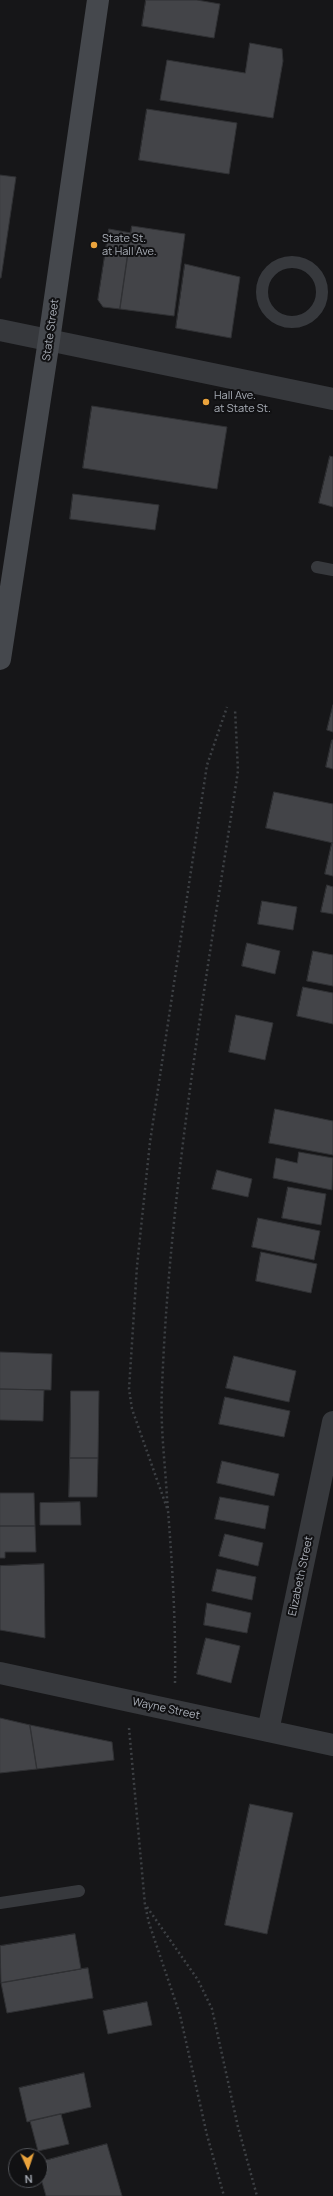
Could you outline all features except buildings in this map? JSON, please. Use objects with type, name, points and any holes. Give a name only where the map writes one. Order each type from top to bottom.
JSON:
[{"type":"street","name":"State Street","points":[[0,659],[49,340],[98,0]]},
{"type":"street","points":[[0,330],[333,399]]},
{"type":"street","name":"Elizabeth Street","points":[[268,1731],[333,1422]]},
{"type":"street","name":"Wayne Street","points":[[0,1673],[333,1744]]},
{"type":"lane","points":[[291,261],[302,263],[311,268],[318,276],[322,286],[320,304],[314,313],[305,319],[295,322],[284,321],[270,312],[264,304],[262,293],[263,283],[272,269],[281,264],[291,261]]},
{"type":"lane","points":[[317,567],[333,570]]},
{"type":"lane","points":[[0,1903],[79,1891]]},
{"type":"path","points":[[168,1512],[132,1409],[129,1389],[137,1266],[150,1142],[207,765],[227,707]]},
{"type":"path","points":[[172,1710],[175,1666],[168,1512],[161,1412],[168,1269],[182,1147],[238,771],[235,709]]},
{"type":"path","points":[[132,1702],[129,1743],[145,1904],[150,1924],[180,2015],[207,2135],[224,2196]]},
{"type":"path","points":[[145,1904],[198,1980],[212,2009],[238,2127],[257,2196]]},
{"type":"place","name":"State St. at Hall Ave.","points":[[94,245]]},
{"type":"place","name":"Hall Ave. at State St.","points":[[206,402]]}]
